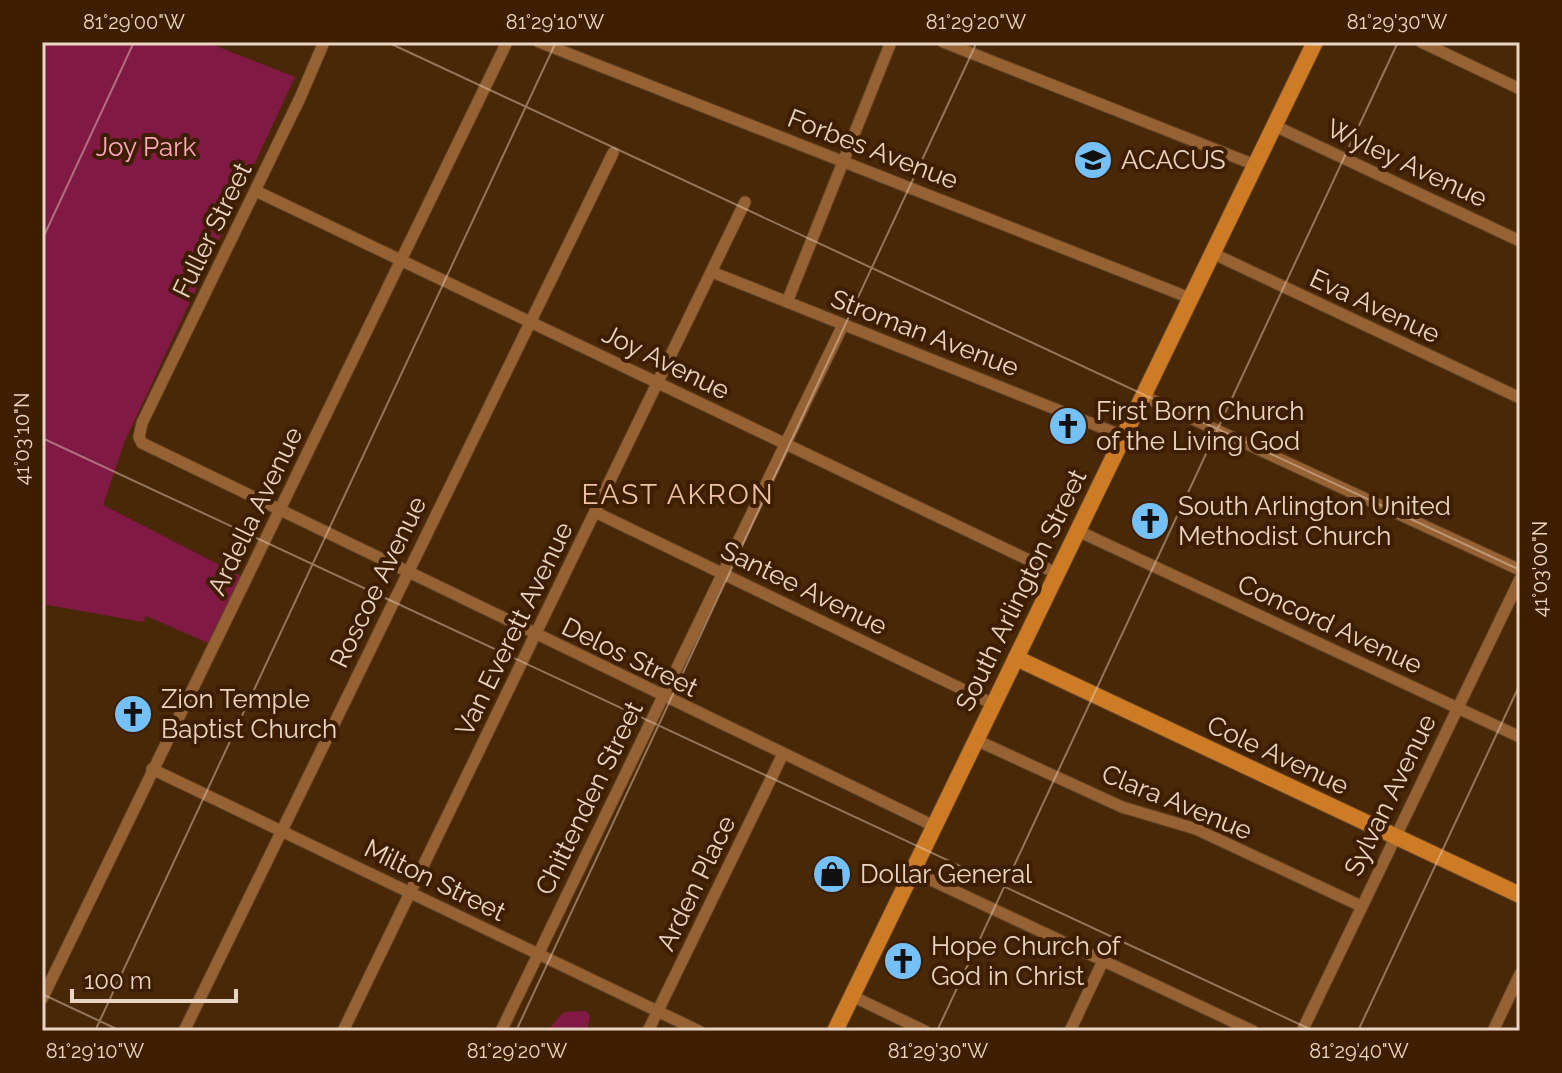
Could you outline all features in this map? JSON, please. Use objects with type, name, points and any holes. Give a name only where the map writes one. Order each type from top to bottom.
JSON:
[{"type":"main road","name":"South Arlington Street","points":[[835,1031],[1315,42]]},
{"type":"main road","name":"Cole Avenue","points":[[1016,658],[1520,895]]},
{"type":"street","name":"Fuller Street","points":[[139,437],[142,423],[256,191],[324,42]]},
{"type":"street","name":"Ardella Avenue","points":[[42,999],[507,42]]},
{"type":"street","name":"Forbes Avenue","points":[[539,42],[1190,298]]},
{"type":"street","points":[[787,302],[891,42]]},
{"type":"street","points":[[943,42],[1255,165]]},
{"type":"street","points":[[1421,42],[1520,89]]},
{"type":"street","name":"Wyley Avenue","points":[[1275,126],[1520,241]]},
{"type":"street","name":"Roscoe Avenue","points":[[184,1031],[613,153]]},
{"type":"street","name":"Joy Avenue","points":[[256,191],[1056,573]]},
{"type":"street","name":"Van Everett Avenue","points":[[343,1031],[745,202]]},
{"type":"street","name":"Eva Avenue","points":[[1212,253],[1520,398]]},
{"type":"street","name":"Stroman Avenue","points":[[712,272],[1123,436]]},
{"type":"street","name":"Chittenden Street","points":[[501,1031],[843,325]]},
{"type":"street","points":[[1143,396],[1520,570]]},
{"type":"street","name":"Delos Street","points":[[139,437],[142,443],[159,454],[934,826]]},
{"type":"street","name":"Santee Avenue","points":[[595,512],[993,704]]},
{"type":"street","name":"Concord Avenue","points":[[1078,531],[1520,737]]},
{"type":"street","name":"Sylvan Avenue","points":[[1302,1031],[1520,579]]},
{"type":"street","name":"Clara Avenue","points":[[976,740],[1122,807],[1196,829],[1361,906]]},
{"type":"street","name":"Arden Place","points":[[648,1031],[783,754]]},
{"type":"street","name":"Milton Street","points":[[152,769],[699,1031]]},
{"type":"street","points":[[912,871],[1253,1031]]},
{"type":"street","points":[[1070,1031],[1103,961]]},
{"type":"street","points":[[1493,1031],[1520,974]]},
{"type":"street","points":[[852,996],[925,1031]]},
{"type":"green space","name":"Joy Park","points":[[42,42],[206,42],[295,77],[124,443],[103,505],[241,576],[208,643],[146,616],[143,622],[42,604]]},
{"type":"green space","points":[[585,1011],[590,1015],[587,1031],[547,1031],[564,1012]]},
{"type":"place","name":"ACACUS","points":[[1093,160]]},
{"type":"place","name":"First Born Church of the Living God","points":[[1068,426]]},
{"type":"place","name":"South Arlington United Methodist Church","points":[[1150,521]]},
{"type":"place","name":"Zion Temple Baptist Church","points":[[133,714]]},
{"type":"place","name":"Dollar General","points":[[832,874]]},
{"type":"place","name":"Hope Church of God in Christ","points":[[903,961]]},
{"type":"district","name":"EAST AKRON","points":[[678,494]]}]
